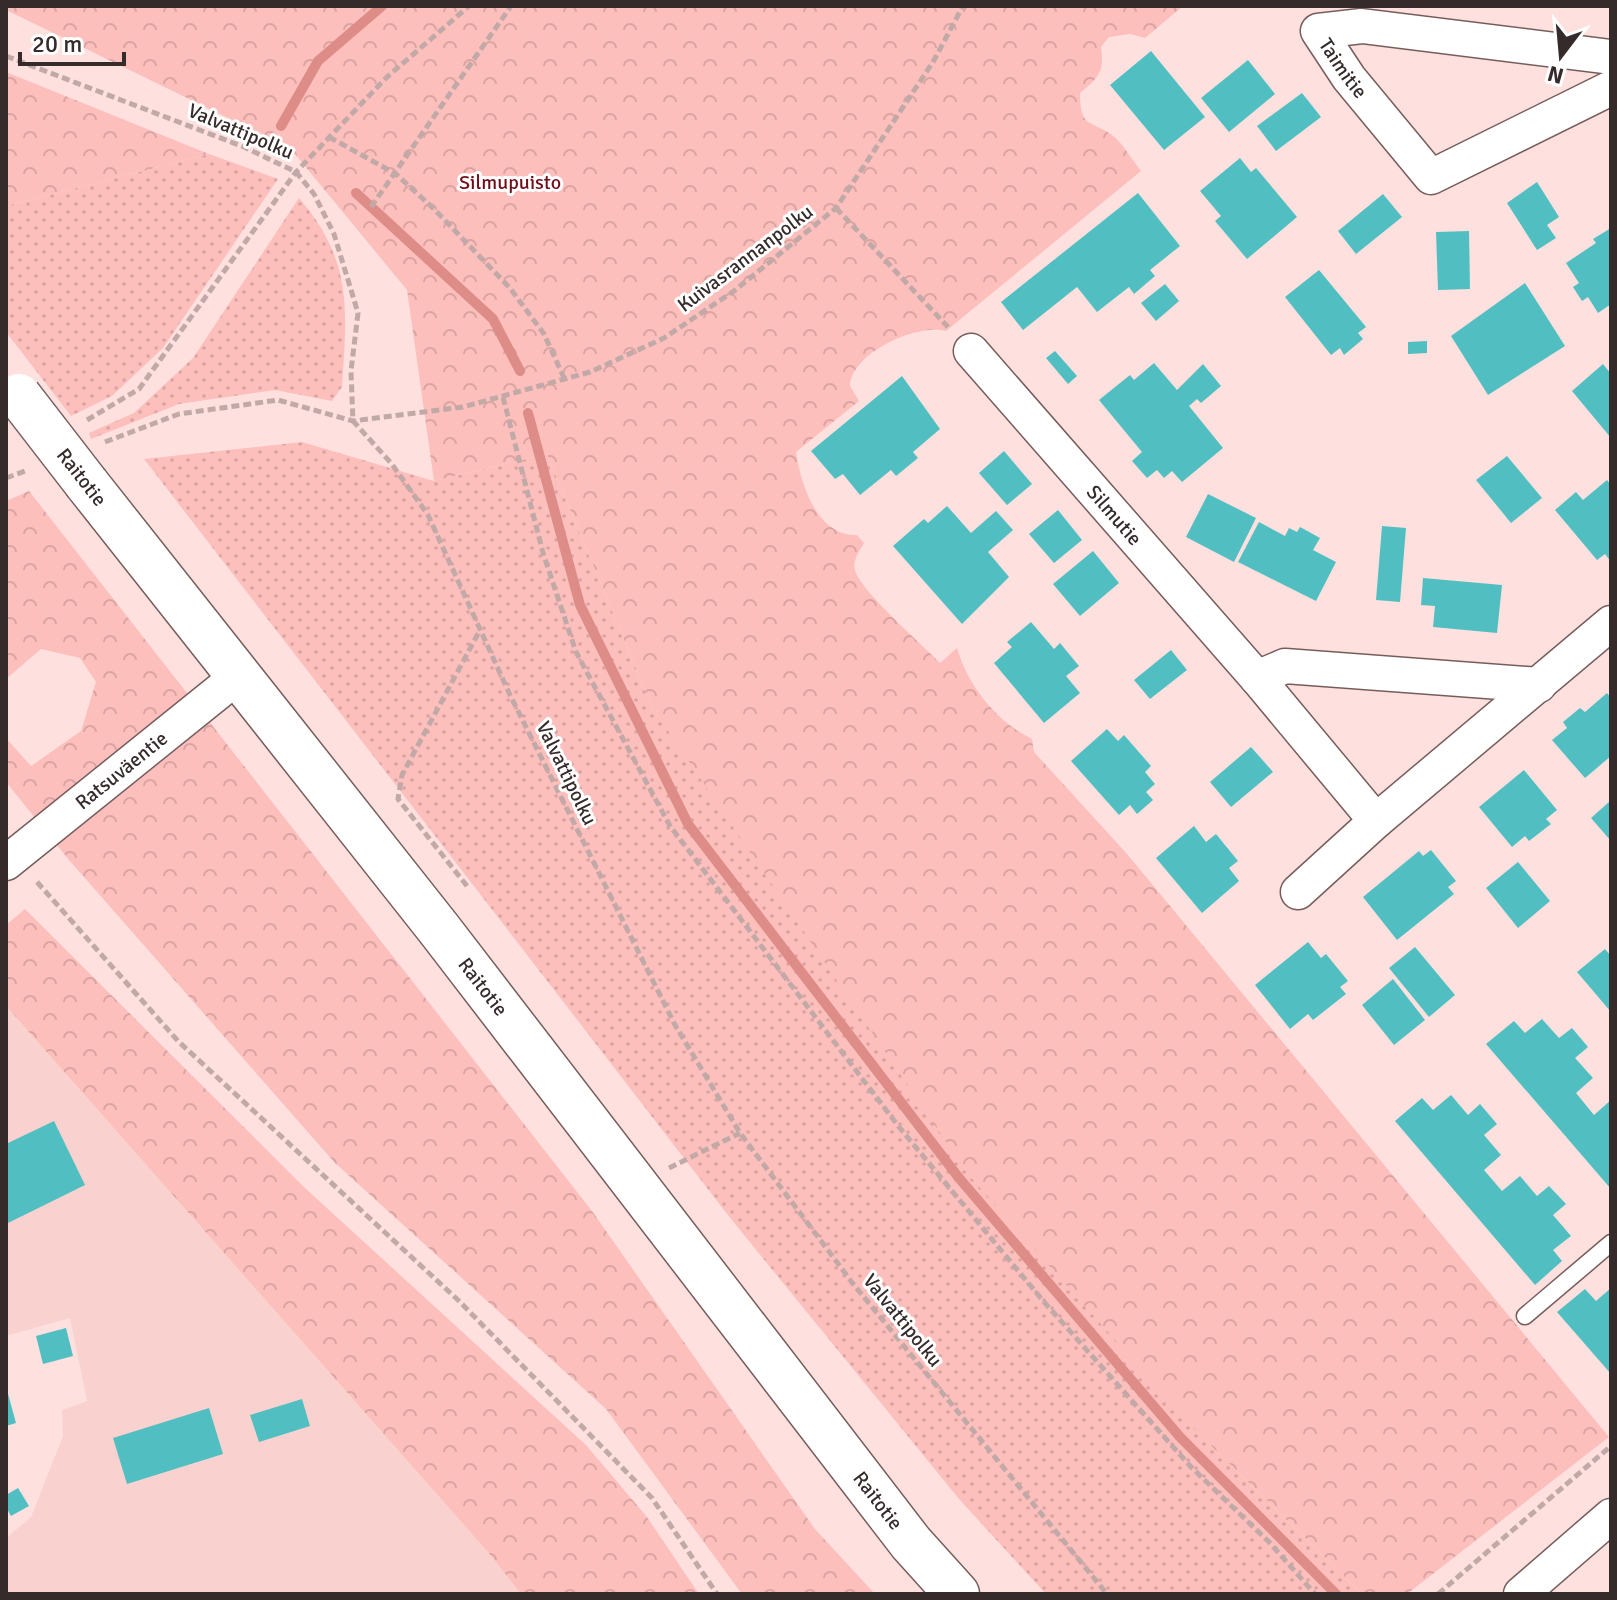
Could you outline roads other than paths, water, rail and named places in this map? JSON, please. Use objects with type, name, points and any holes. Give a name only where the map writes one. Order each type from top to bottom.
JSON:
[{"type":"main road","name":"Raitotie","points":[[12,388],[90,465],[237,677],[638,1184],[911,1543],[957,1594]]},
{"type":"street","name":"Taimitie","points":[[1611,57],[1362,26],[1318,31],[1349,78],[1431,177],[1611,88]]},
{"type":"street","name":"Silmutie","points":[[971,351],[1257,678],[1376,821]]},
{"type":"street","points":[[1298,892],[1376,821],[1611,623]]},
{"type":"street","points":[[1257,678],[1285,666],[1539,685]]},
{"type":"street","name":"Ratsuväentie","points":[[11,860],[237,677]]},
{"type":"street","points":[[1521,1594],[1611,1516]]},
{"type":"lane","points":[[1525,1316],[1611,1243]]},
{"type":"waterway","points":[[281,126],[318,61],[382,6]]},
{"type":"waterway","points":[[356,193],[493,319],[520,371]]},
{"type":"waterway","points":[[528,413],[580,605],[688,824],[959,1178],[1180,1437],[1336,1594]]},
{"type":"park label","name":"Silmupuisto","points":[[510,182]]}]
